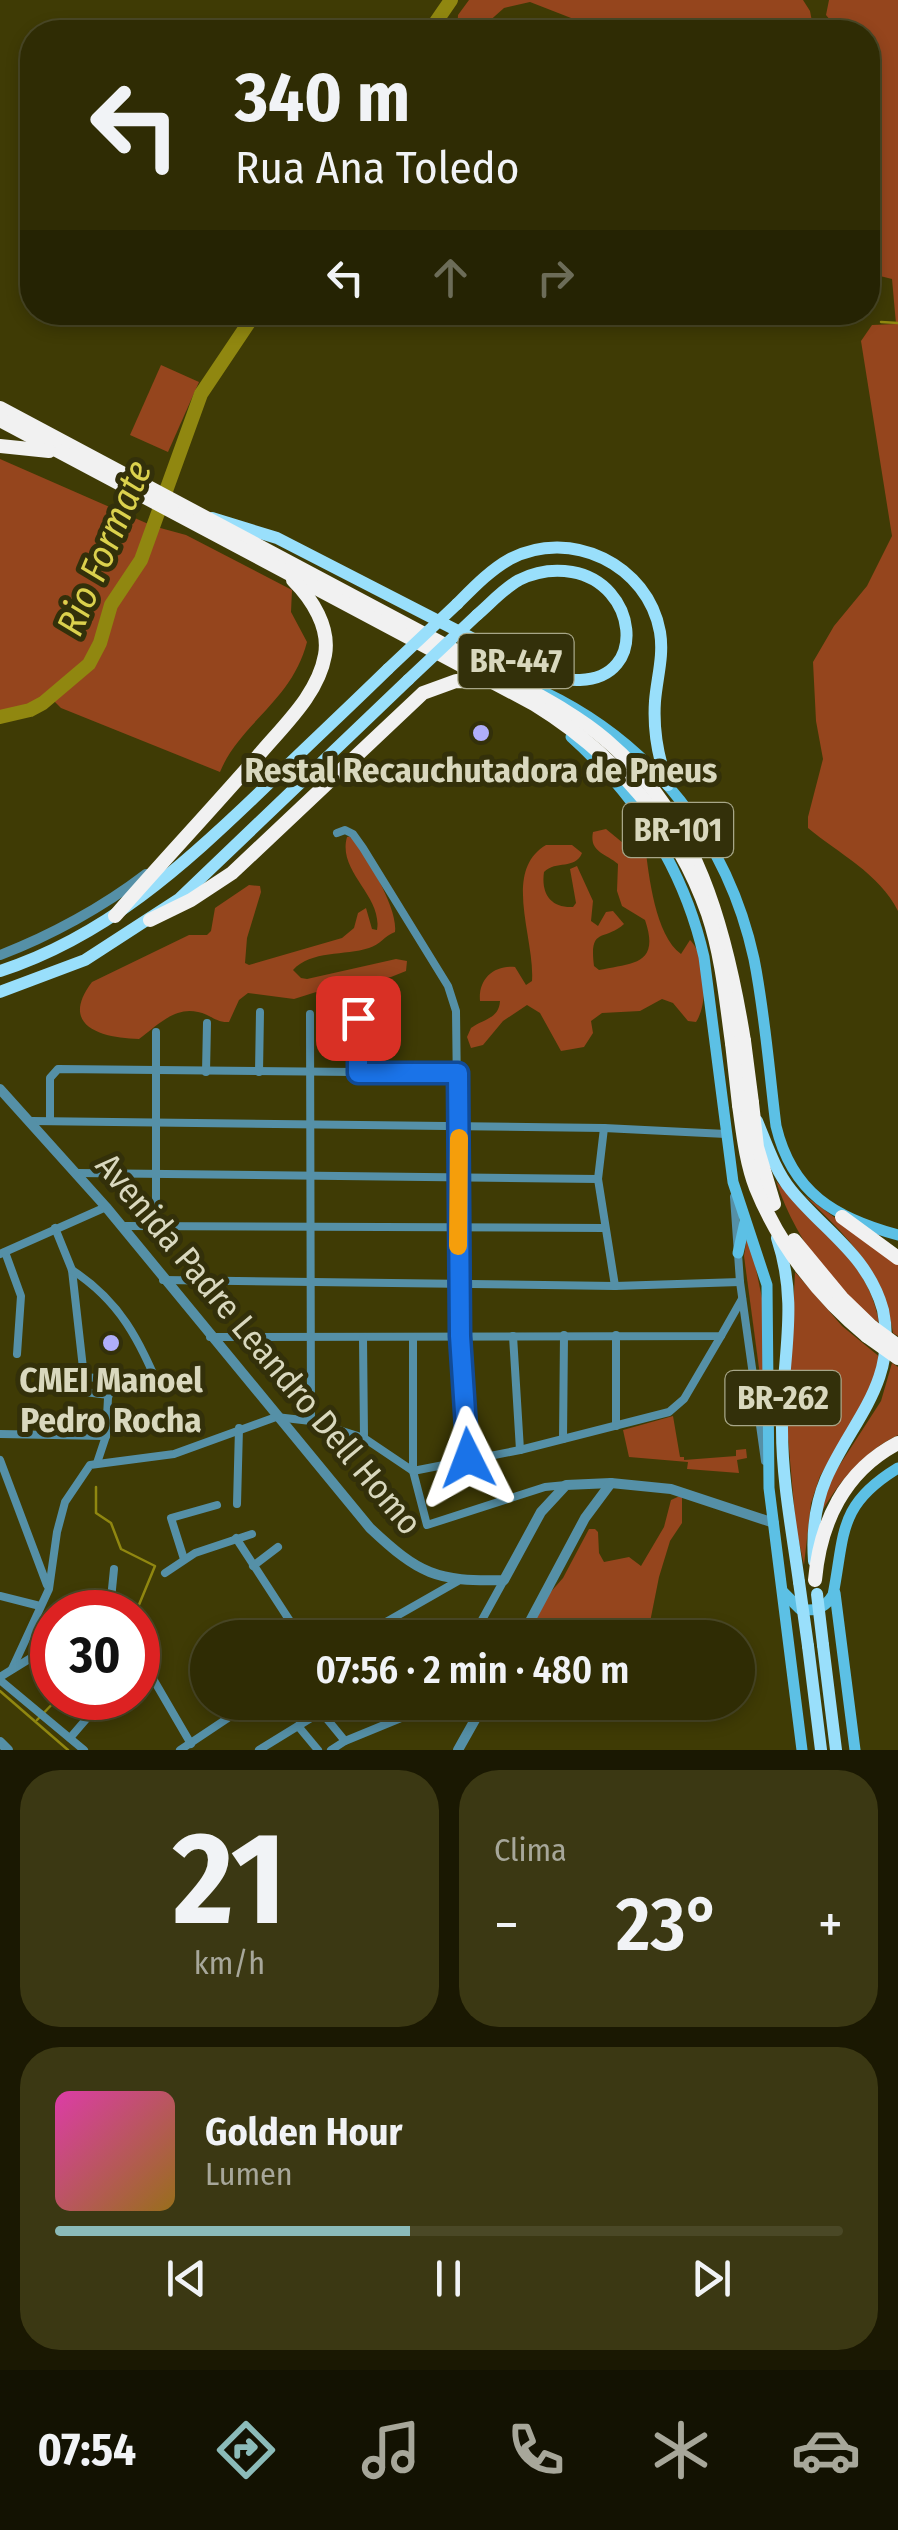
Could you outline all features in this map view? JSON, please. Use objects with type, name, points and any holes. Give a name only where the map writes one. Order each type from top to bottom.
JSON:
[{"type":"highway","name":"BR-101","points":[[0,408],[277,567],[534,704],[600,750],[672,839],[708,914],[738,1042]]},
{"type":"highway","name":"BR-101","points":[[0,420],[138,485]]},
{"type":"highway","points":[[0,446],[68,455]]},
{"type":"highway","name":"BR-101","points":[[190,514],[209,518],[574,716],[607,741],[635,770],[680,834],[702,874],[722,926],[749,1107],[763,1175],[776,1211],[798,1246],[870,1332],[898,1358]]},
{"type":"highway","points":[[115,916],[302,704],[320,672],[326,645],[319,616],[302,589],[277,567]]},
{"type":"highway","points":[[150,920],[191,900],[232,872],[423,694],[456,680],[482,681],[499,687]]},
{"type":"highway","name":"BR-101","points":[[749,1107],[749,1166],[770,1216],[810,1278],[848,1321],[898,1346]]},
{"type":"highway","points":[[842,1216],[898,1258]]},
{"type":"highway","points":[[810,1585],[820,1540],[839,1497],[873,1459],[898,1443]]},
{"type":"main road","name":"BR-447","points":[[0,992],[84,960],[150,920],[212,870],[408,680],[478,615],[522,579],[539,573],[566,572],[592,578],[613,593],[625,614],[628,635],[621,656],[600,675],[580,680],[553,676],[528,667],[266,534],[209,518]]},
{"type":"main road","name":"BR-447","points":[[0,971],[62,946],[115,916],[170,876],[502,564],[540,549],[581,550],[621,568],[644,593],[658,623],[662,657],[655,729],[668,785]]},
{"type":"main road","points":[[516,683],[565,702],[613,731],[668,785],[708,843],[742,914],[753,956],[779,1138],[791,1167],[806,1187],[842,1216],[898,1235]]},
{"type":"main road","points":[[534,704],[590,754],[659,839],[678,872],[700,938],[733,1182],[761,1259],[770,1311],[769,1488],[802,1750]]},
{"type":"main road","points":[[716,1049],[725,1062],[739,1068],[755,1066],[768,1052]]},
{"type":"main road","points":[[723,1103],[728,1088],[749,1077],[764,1083],[772,1096]]},
{"type":"main road","name":"BR-262","points":[[749,1107],[780,1175],[851,1249],[869,1274],[888,1332],[882,1382],[876,1397],[826,1478],[817,1504],[808,1646],[822,1750]]},
{"type":"main road","name":"BR-262","points":[[770,1216],[791,1294],[782,1442],[823,1645],[836,1750]]},
{"type":"main road","points":[[738,1253],[746,1218]]},
{"type":"main road","points":[[780,1586],[800,1609],[816,1610],[829,1602],[840,1538],[852,1510],[898,1468]]},
{"type":"main road","points":[[835,1579],[855,1750]]},
{"type":"main road","points":[[789,1644],[800,1620],[816,1616],[832,1622],[840,1638]]},
{"type":"street","points":[[337,833],[345,830],[353,834],[448,986],[456,1011],[460,1336],[468,1458]]},
{"type":"street","points":[[0,955],[91,910],[140,878],[181,844]]},
{"type":"street","points":[[358,990],[358,1073]]},
{"type":"street","points":[[259,1072],[260,1012]]},
{"type":"street","points":[[310,1014],[312,1420]]},
{"type":"street","points":[[206,1072],[207,1023]]},
{"type":"street","points":[[156,1032],[156,1225]]},
{"type":"street","points":[[50,1121],[53,1071],[458,1073]]},
{"type":"street","name":"Avenida Padre Leandro Dell Homo","points":[[0,1089],[106,1207],[162,1280],[370,1528],[398,1555],[442,1578],[504,1580]]},
{"type":"street","points":[[32,1121],[604,1128],[726,1134]]},
{"type":"street","points":[[604,1128],[598,1179],[615,1286]]},
{"type":"street","points":[[76,1173],[598,1179]]},
{"type":"street","points":[[733,1182],[740,1282],[769,1488]]},
{"type":"street","points":[[17,1354],[21,1296],[2,1253],[106,1207]]},
{"type":"street","points":[[122,1226],[604,1228]]},
{"type":"street","points":[[55,1228],[72,1270],[84,1377],[80,1390]]},
{"type":"street","points":[[72,1270],[99,1288],[121,1314],[161,1391]]},
{"type":"street","points":[[162,1280],[615,1286],[740,1282]]},
{"type":"street","points":[[49,1589],[65,1502],[90,1466],[97,1463],[174,1454],[276,1417],[312,1420],[364,1438],[413,1471],[616,1426],[677,1407],[742,1299]]},
{"type":"street","points":[[563,1439],[564,1335]]},
{"type":"street","points":[[616,1335],[616,1426]]},
{"type":"street","points":[[210,1336],[721,1336]]},
{"type":"street","points":[[512,1336],[520,1450]]},
{"type":"street","points":[[413,1337],[413,1471],[428,1525],[545,1488],[611,1483],[671,1489],[774,1522]]},
{"type":"street","points":[[363,1338],[364,1438]]},
{"type":"street","points":[[84,1377],[124,1380],[134,1386]]},
{"type":"street","points":[[97,1463],[106,1436],[110,1378]]},
{"type":"street","points":[[52,1388],[108,1395]]},
{"type":"street","points":[[237,1504],[239,1428]]},
{"type":"street","points":[[0,1434],[106,1436]]},
{"type":"street","points":[[0,1460],[49,1589]]},
{"type":"street","points":[[531,1620],[585,1518],[611,1483]]},
{"type":"street","points":[[482,1620],[541,1512],[566,1485]]},
{"type":"street","points":[[184,1558],[171,1518],[217,1505]]},
{"type":"street","points":[[165,1574],[184,1558],[252,1534]]},
{"type":"street","points":[[236,1538],[289,1620]]},
{"type":"street","points":[[252,1566],[278,1547]]},
{"type":"street","points":[[112,1590],[114,1569]]},
{"type":"street","points":[[390,1620],[458,1581]]},
{"type":"street","points":[[0,1596],[30,1604]]},
{"type":"street","points":[[12,1669],[30,1628]]},
{"type":"street","points":[[30,1658],[0,1679],[84,1750]]},
{"type":"street","points":[[160,1690],[191,1744]]},
{"type":"street","points":[[70,1738],[85,1720]]},
{"type":"street","points":[[180,1750],[226,1720]]},
{"type":"street","points":[[259,1750],[308,1720]]},
{"type":"street","points":[[328,1720],[346,1741]]},
{"type":"street","points":[[332,1750],[397,1720]]},
{"type":"street","points":[[458,1750],[475,1720]]},
{"type":"street","points":[[298,1726],[318,1750]]},
{"type":"street","points":[[0,1742],[8,1750]]},
{"type":"shaded area","points":[[469,0],[803,0],[812,20],[576,20],[530,2],[504,8],[490,20],[458,20]]},
{"type":"shaded area","points":[[829,0],[898,0],[898,911],[869,875],[808,828],[823,759],[816,721],[813,662],[834,626],[867,586],[892,536],[861,341],[872,325],[896,324],[892,279],[880,276],[880,20],[830,20],[826,15]]},
{"type":"shaded area","points":[[161,365],[199,382],[168,452],[130,435]]},
{"type":"shaded area","points":[[0,459],[153,526],[186,535],[292,590],[291,612],[307,642],[300,663],[278,696],[240,739],[220,772],[61,708],[50,697],[30,710],[0,717]]},
{"type":"shaded area","points":[[606,829],[623,843],[638,838],[645,845],[655,904],[665,933],[681,954],[690,940],[700,956],[704,992],[696,1022],[688,1021],[673,1003],[662,999],[640,1011],[602,1013],[591,1021],[593,1033],[584,1047],[561,1051],[540,1013],[527,1005],[503,1021],[483,1045],[471,1048],[467,1037],[471,1028],[494,1015],[499,1007],[500,1001],[480,1001],[482,986],[489,975],[500,968],[515,967],[526,985],[532,981],[523,888],[533,857],[546,845],[572,845],[582,853],[575,861],[544,872],[549,898],[558,905],[573,907],[576,903],[570,869],[577,866],[593,901],[591,921],[598,926],[606,912],[613,911],[624,924],[596,940],[594,966],[599,970],[622,966],[646,954],[649,935],[645,920],[622,906],[617,891],[618,864],[593,844],[593,832]]},
{"type":"shaded area","points":[[352,836],[392,909],[395,932],[373,947],[319,956],[293,970],[307,979],[396,959],[407,961],[406,971],[391,977],[348,982],[294,999],[248,993],[239,1000],[229,1022],[198,1012],[181,1012],[139,1039],[99,1032],[82,1020],[83,997],[92,982],[189,935],[207,935],[215,908],[249,885],[260,886],[261,892],[247,938],[245,963],[249,965],[342,938],[354,928],[358,913],[366,908],[372,929],[377,930],[373,906],[348,862],[347,837]]},
{"type":"shaded area","points":[[776,1181],[852,1262],[873,1301],[879,1323],[846,1294],[817,1260],[793,1222]]},
{"type":"shaded area","points":[[804,1195],[898,1264],[898,1336],[893,1333],[881,1291],[861,1256]]},
{"type":"shaded area","points":[[748,1230],[763,1303],[765,1413],[744,1256]]},
{"type":"shaded area","points":[[795,1272],[842,1326],[881,1358],[878,1381],[820,1476],[811,1503],[804,1565],[796,1528],[787,1426]]},
{"type":"shaded area","points":[[892,1363],[898,1367],[898,1435],[852,1470],[818,1518],[830,1480],[881,1401]]},
{"type":"shaded area","points":[[673,1416],[680,1457],[684,1460],[736,1456],[736,1450],[746,1449],[747,1458],[737,1460],[739,1473],[687,1469],[688,1462],[629,1457],[623,1430]]},
{"type":"shaded area","points":[[682,1495],[682,1523],[670,1541],[650,1620],[535,1620],[589,1529],[598,1532],[599,1553],[604,1562],[629,1557],[641,1566],[664,1527],[671,1500]]},
{"type":"waterway","name":"Rio Formate","points":[[437,20],[451,0]]},
{"type":"waterway","points":[[881,322],[898,323]]},
{"type":"waterway","name":"Rio Formate","points":[[0,717],[43,703],[89,664],[111,605],[141,560],[201,394],[247,325]]},
{"type":"waterway","points":[[96,1487],[96,1513],[111,1523],[121,1549],[155,1566],[145,1590]]},
{"type":"waterway","points":[[0,1691],[68,1750]]},
{"type":"slow traffic","points":[[458,1246],[459,1138]]},
{"type":"place","name":"Restal Recauchutadora de Pneus","points":[[481,733]]},
{"type":"place","name":"CMEI Manoel Pedro Rocha","points":[[111,1343]]},
{"type":"route","points":[[358,1018],[358,1073],[458,1073],[460,1336],[468,1458]]}]
